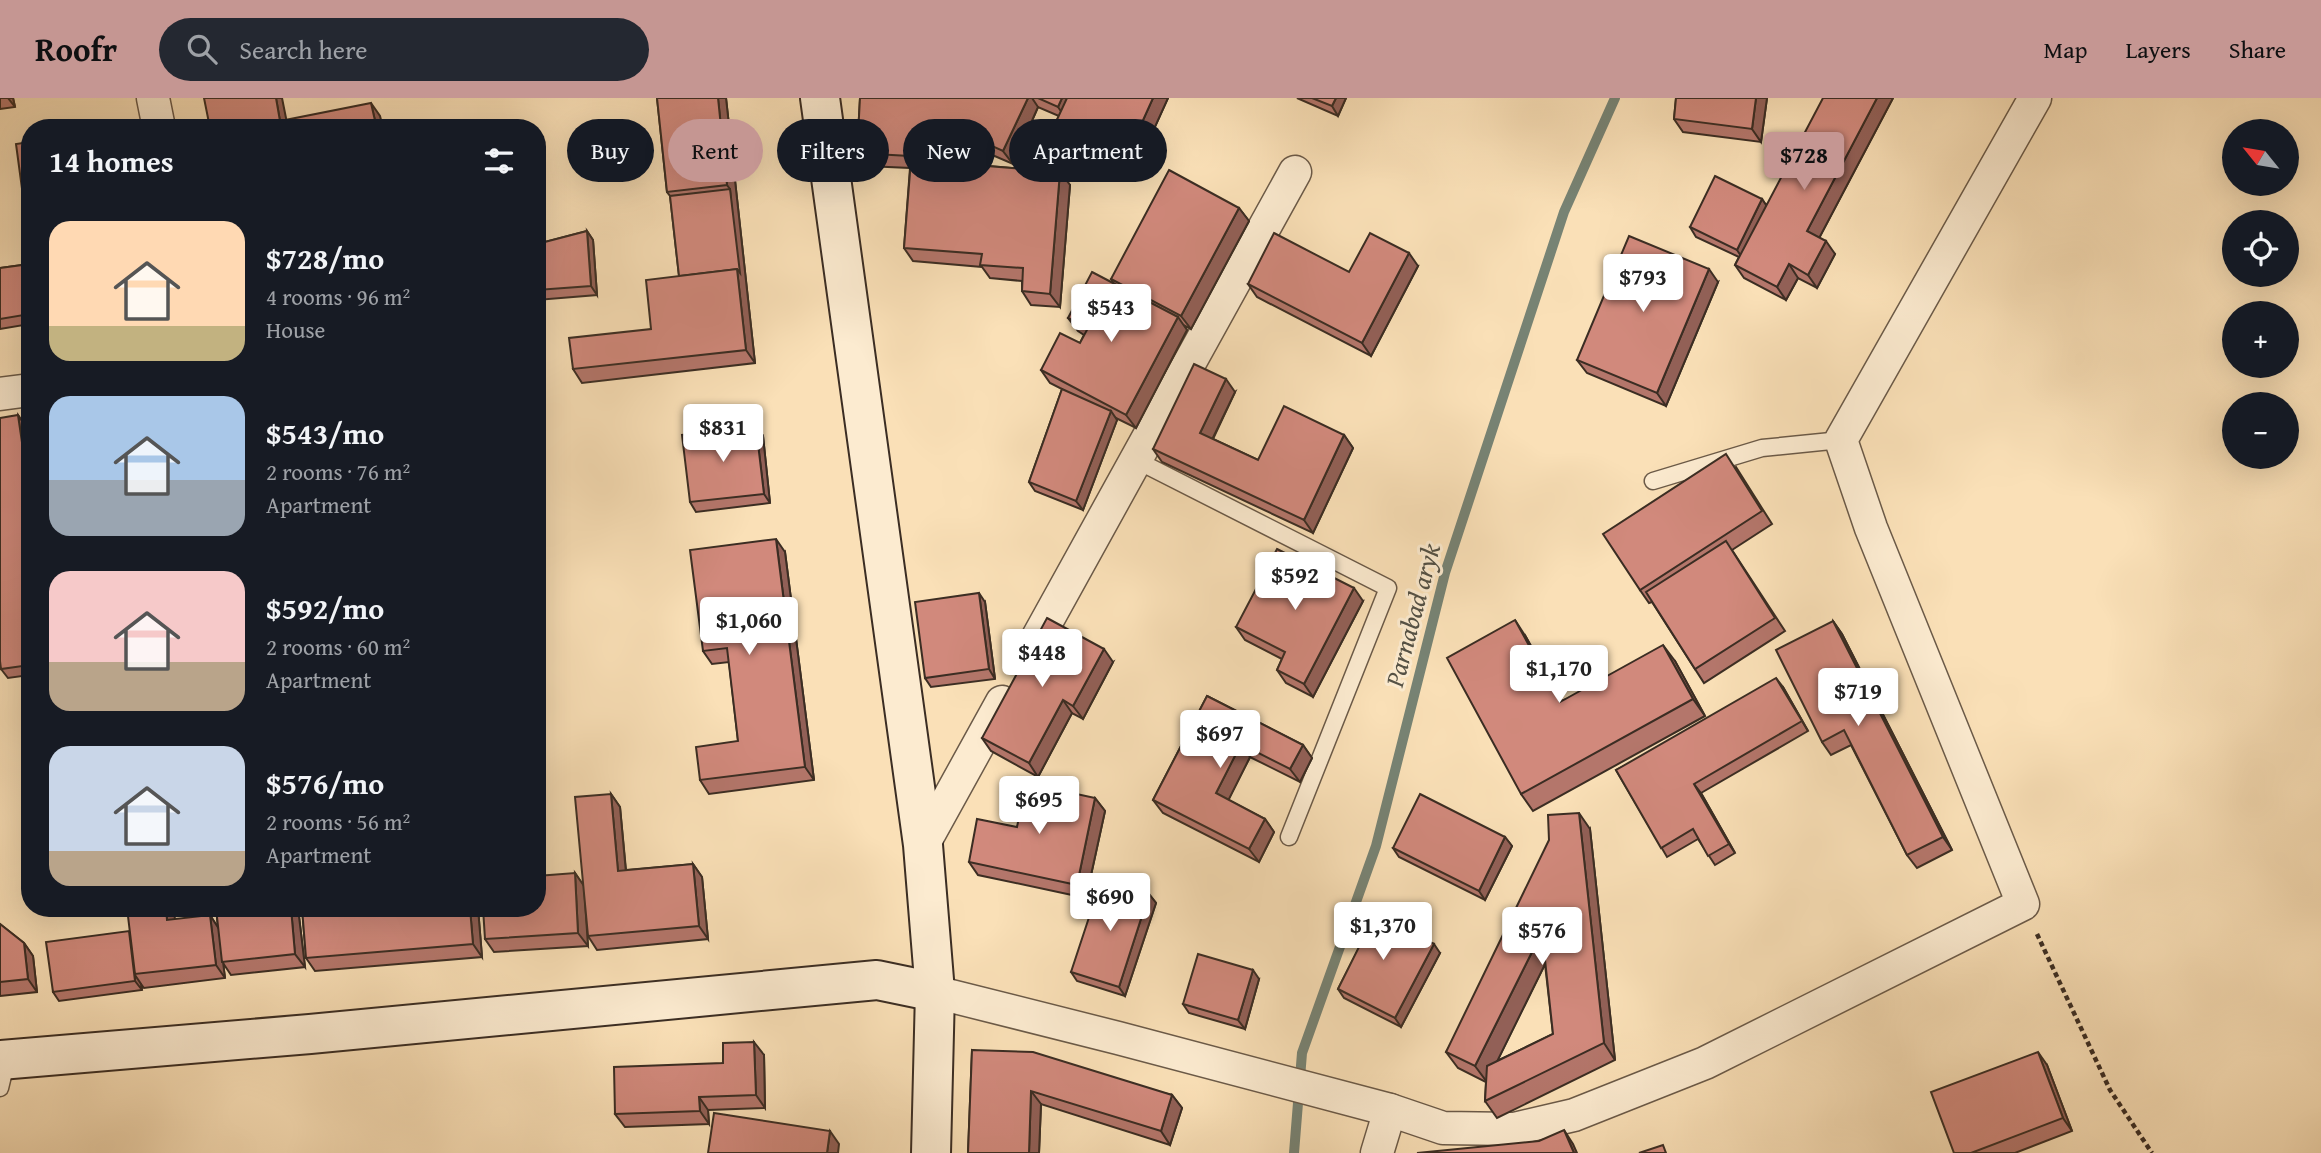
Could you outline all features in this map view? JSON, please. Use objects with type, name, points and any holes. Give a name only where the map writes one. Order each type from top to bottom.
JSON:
[{"type":"street","points":[[153,98],[157,119]]},
{"type":"street","points":[[820,98],[923,845],[935,992],[931,1153]]},
{"type":"street","points":[[2,1069],[310,1034],[877,980],[935,992],[1284,1082],[1390,1110],[1443,1128],[1514,1129],[1574,1115],[1705,1063],[2023,904],[1871,528],[1841,440],[2035,98]]},
{"type":"street","points":[[923,845],[1295,172]]},
{"type":"street","points":[[0,394],[21,391]]},
{"type":"street","points":[[1377,1153],[1390,1110]]},
{"type":"lane","points":[[1653,481],[1762,448],[1841,440]]},
{"type":"lane","points":[[1136,460],[1388,588],[1289,837]]},
{"type":"path","points":[[2023,904],[2110,1090],[2152,1153]]},
{"type":"building","points":[[204,98],[276,98],[280,119],[208,119]]},
{"type":"building","points":[[657,98],[718,98],[720,119],[668,119],[668,182],[727,182],[727,185],[667,192]]},
{"type":"building","points":[[860,98],[1028,98],[1018,119],[1009,119],[1009,138],[1003,151],[995,147],[995,119],[903,119],[903,156],[889,155],[889,119],[859,119]]},
{"type":"building","points":[[1038,98],[1062,98],[1058,107]]},
{"type":"building","points":[[1067,98],[1153,98],[1144,119],[1057,119]]},
{"type":"building","points":[[1312,98],[1336,98],[1332,106]]},
{"type":"building","points":[[1676,98],[1756,98],[1752,129],[1674,119]]},
{"type":"building","points":[[1823,98],[1877,98],[1807,231],[1826,241],[1808,275],[1789,264],[1777,287],[1735,265]]},
{"type":"building","points":[[371,103],[375,119],[290,119]]},
{"type":"building","points":[[21,143],[21,181],[16,144]]},
{"type":"building","points":[[995,167],[1009,168],[1009,182],[1059,182],[1050,294],[1022,291],[1023,268],[980,265],[982,254],[904,248],[909,182],[995,182]]},
{"type":"building","points":[[1169,170],[1239,208],[1181,316],[1111,279],[1163,182],[1167,182]]},
{"type":"building","points":[[1715,176],[1762,199],[1737,250],[1690,227]]},
{"type":"building","points":[[730,189],[740,273],[737,269],[679,276],[670,196]]},
{"type":"building","points":[[587,231],[591,286],[546,289],[546,242]]},
{"type":"building","points":[[1274,233],[1349,272],[1370,233],[1409,253],[1362,343],[1248,284]]},
{"type":"building","points":[[1629,236],[1709,269],[1657,393],[1577,360]]},
{"type":"building","points":[[21,265],[21,316],[0,319],[0,268]]},
{"type":"building","points":[[737,269],[746,350],[573,369],[569,338],[651,329],[646,280]]},
{"type":"building","points":[[1092,272],[1178,317],[1126,415],[1041,370],[1060,333],[1080,343],[1088,328],[1068,318]]},
{"type":"building","points":[[1194,364],[1226,379],[1200,433],[1258,460],[1284,406],[1344,435],[1304,520],[1153,449]]},
{"type":"building","points":[[1062,389],[1111,411],[1076,501],[1029,482]]},
{"type":"building","points":[[18,415],[21,436],[21,666],[1,669],[0,661],[0,418]]},
{"type":"building","points":[[756,427],[764,494],[690,502],[682,435]]},
{"type":"building","points":[[1726,454],[1762,511],[1640,590],[1603,534]]},
{"type":"building","points":[[776,539],[805,767],[700,780],[696,747],[738,741],[727,648],[703,651],[690,550]]},
{"type":"building","points":[[1726,541],[1775,618],[1695,669],[1646,592]]},
{"type":"building","points":[[1277,549],[1354,588],[1304,684],[1277,670],[1285,652],[1236,627]]},
{"type":"building","points":[[979,593],[989,669],[925,678],[915,602]]},
{"type":"building","points":[[1047,618],[1104,649],[1073,706],[1063,700],[1029,763],[982,738]]},
{"type":"building","points":[[1515,620],[1560,702],[1663,645],[1693,699],[1521,794],[1447,658]]},
{"type":"building","points":[[1833,621],[1943,837],[1907,855],[1844,730],[1822,742],[1776,650]]},
{"type":"building","points":[[1776,678],[1802,721],[1694,784],[1729,844],[1708,856],[1693,829],[1661,848],[1616,770]]},
{"type":"building","points":[[1207,696],[1303,745],[1290,769],[1241,744],[1216,793],[1265,819],[1249,849],[1153,800]]},
{"type":"building","points":[[1026,783],[1095,798],[1077,885],[969,862],[977,819],[1017,827]]},
{"type":"building","points":[[611,794],[618,871],[693,864],[699,926],[588,936],[575,797]]},
{"type":"building","points":[[1420,794],[1505,837],[1479,891],[1393,848]]},
{"type":"building","points":[[1579,813],[1604,1043],[1485,1101],[1487,1066],[1553,1034],[1542,932],[1475,1066],[1446,1052],[1549,840],[1548,815]]},
{"type":"building","points":[[575,873],[578,933],[485,939],[484,917],[546,917],[546,875]]},
{"type":"building","points":[[1102,878],[1149,894],[1119,987],[1071,972]]},
{"type":"building","points":[[1359,906],[1434,944],[1395,1018],[1338,989],[1362,941],[1346,932]]},
{"type":"building","points":[[128,917],[167,917],[167,920],[210,917],[216,965],[135,974]]},
{"type":"building","points":[[217,917],[292,917],[295,954],[222,962]]},
{"type":"building","points":[[303,917],[471,917],[473,944],[306,958]]},
{"type":"building","points":[[0,924],[24,943],[28,979],[0,982]]},
{"type":"building","points":[[129,931],[135,981],[53,992],[46,942]]},
{"type":"building","points":[[1198,954],[1253,970],[1238,1020],[1183,1004]]},
{"type":"building","points":[[754,1042],[756,1095],[699,1097],[700,1111],[615,1114],[614,1067],[723,1063],[723,1043]]},
{"type":"building","points":[[972,1050],[1033,1052],[1172,1095],[1161,1131],[1031,1091],[1029,1153],[968,1153]]},
{"type":"building","points":[[2038,1052],[2063,1118],[1971,1153],[1954,1153],[1931,1092]]},
{"type":"building","points":[[714,1113],[830,1131],[827,1153],[708,1153]]},
{"type":"building","points":[[1564,1130],[1574,1153],[1417,1153],[1539,1141]]},
{"type":"building","points":[[1663,1145],[1666,1153],[1639,1153]]},
{"type":"waterway","name":"Parnabad aryk","points":[[1294,1153],[1302,1053],[1376,846],[1445,573],[1564,212],[1615,98]]}]
